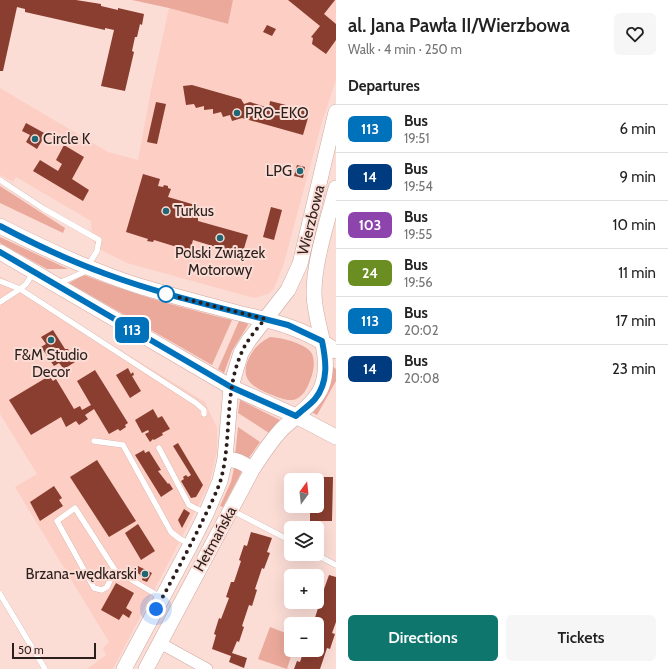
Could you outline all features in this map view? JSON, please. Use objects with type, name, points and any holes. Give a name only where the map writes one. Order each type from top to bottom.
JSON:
[{"type":"main road","name":"Wierzbowa","points":[[265,319],[288,290],[300,264],[336,112]]},
{"type":"main road","name":"Wierzbowa","points":[[322,341],[316,314],[314,293],[316,269],[320,251],[332,218],[336,188]]},
{"type":"main road","points":[[0,226],[87,267],[139,286],[265,319],[300,330],[322,341],[336,351]]},
{"type":"main road","points":[[304,246],[320,251]]},
{"type":"main road","points":[[0,252],[231,387],[296,416],[336,437]]},
{"type":"main road","points":[[231,387],[241,353],[265,319]]},
{"type":"main road","points":[[296,416],[314,400],[322,385],[326,361],[322,341]]},
{"type":"main road","name":"Hetmańska","points":[[124,669],[191,544],[220,481],[225,459],[231,387]]},
{"type":"main road","name":"Hetmańska","points":[[146,669],[252,470],[268,446],[296,416]]},
{"type":"main road","points":[[225,459],[243,462],[252,470]]},
{"type":"street","points":[[160,643],[207,669]]},
{"type":"lane","points":[[0,180],[44,209],[99,240],[97,251],[84,272],[55,285]]},
{"type":"lane","points":[[0,302],[26,284],[34,272]]},
{"type":"lane","points":[[0,281],[20,289],[196,403],[204,410],[204,414]]},
{"type":"lane","points":[[94,441],[123,445],[171,532],[180,539],[191,544]]},
{"type":"lane","points":[[158,448],[189,505],[206,514]]},
{"type":"lane","points":[[116,570],[107,587],[102,590],[94,588],[57,521],[75,508],[116,570],[162,598]]},
{"type":"lane","points":[[231,510],[284,537]]},
{"type":"lane","points":[[324,559],[336,565]]},
{"type":"lane","points":[[0,594],[45,669]]},
{"type":"shaded area","points":[[132,0],[233,0],[228,24],[169,8]]},
{"type":"shaded area","points":[[233,0],[336,0],[336,80],[322,122],[284,263],[274,289],[268,294],[254,298],[127,263],[99,249],[92,240],[91,221],[16,177],[13,182],[0,175],[0,88],[108,152],[138,160],[151,90],[169,8],[227,24]]},
{"type":"shaded area","points":[[0,186],[65,228],[63,233],[0,203]]},
{"type":"shaded area","points":[[0,237],[68,269],[47,269],[0,243]]},
{"type":"shaded area","points":[[84,275],[157,300],[232,320],[212,365],[69,283]]},
{"type":"shaded area","points":[[0,276],[205,402],[217,428],[217,451],[209,485],[113,669],[87,669],[106,655],[103,648],[109,642],[15,487],[37,474],[0,414]]},
{"type":"shaded area","points":[[239,321],[247,323],[248,325],[232,351],[224,373],[218,369]]},
{"type":"shaded area","points":[[270,337],[286,339],[302,345],[312,354],[314,363],[313,371],[307,387],[300,397],[292,400],[285,400],[254,386],[247,378],[246,366],[251,354],[255,348]]},
{"type":"shaded area","points":[[332,366],[336,369],[336,381],[317,415],[313,413],[324,396]]},
{"type":"shaded area","points":[[240,400],[280,420],[269,433],[238,413]]},
{"type":"shaded area","points":[[238,427],[260,442],[248,459],[235,455]]},
{"type":"shaded area","points":[[238,466],[242,471],[223,507],[220,506],[231,482],[234,468]]},
{"type":"shaded area","points":[[270,627],[284,632],[284,657],[291,657],[287,669],[258,659]]},
{"type":"building","points":[[0,0],[76,0],[101,4],[101,6],[118,10],[118,8],[144,14],[142,25],[140,24],[137,37],[135,37],[132,51],[134,52],[125,91],[101,86],[114,30],[105,28],[105,30],[25,12],[25,9],[17,7],[3,71],[0,71]]},
{"type":"building","points":[[288,0],[335,0],[324,14],[336,24],[336,40],[326,54],[312,44],[313,38],[311,37],[320,26]]},
{"type":"building","points":[[267,25],[276,29],[272,36],[263,32]]},
{"type":"building","points":[[192,85],[241,99],[244,104],[250,102],[269,108],[270,101],[310,111],[303,135],[242,118],[232,121],[230,115],[223,117],[221,112],[213,114],[213,109],[204,110],[204,106],[196,108],[194,104],[186,105],[183,86]]},
{"type":"building","points":[[156,102],[166,104],[157,144],[147,142]]},
{"type":"building","name":"Circle K","points":[[26,123],[46,134],[37,149],[26,142],[30,135],[22,131]]},
{"type":"building","name":"Circle K","points":[[64,145],[84,157],[72,179],[89,190],[83,201],[33,171],[40,160],[58,171],[62,164],[56,160]]},
{"type":"building","points":[[297,165],[305,167],[303,178],[294,176]]},
{"type":"building","name":"Turkus","points":[[143,174],[160,179],[158,186],[168,186],[168,188],[171,189],[168,197],[202,207],[198,221],[248,235],[242,255],[193,240],[190,251],[154,240],[153,242],[147,241],[148,239],[126,232]]},
{"type":"building","points":[[271,207],[282,210],[274,240],[263,237]]},
{"type":"building","points":[[53,330],[65,349],[68,349],[71,355],[73,353],[76,358],[74,360],[75,362],[64,369],[59,363],[54,366],[41,347],[46,344],[41,337]]},
{"type":"building","points":[[128,368],[131,374],[133,372],[134,375],[132,376],[141,391],[130,398],[116,375]]},
{"type":"building","points":[[95,370],[128,423],[125,425],[126,427],[120,431],[118,429],[109,434],[94,409],[85,415],[88,419],[79,425],[76,421],[66,427],[61,417],[31,435],[9,400],[49,376],[53,381],[56,379],[74,409],[80,406],[82,410],[91,405],[77,381]]},
{"type":"building","points":[[153,409],[158,418],[162,416],[170,429],[162,433],[163,435],[154,440],[153,439],[150,442],[145,434],[149,432],[148,430],[142,433],[135,420]]},
{"type":"building","points":[[178,443],[203,485],[196,497],[191,498],[181,481],[186,475],[188,477],[191,475],[173,446]]},
{"type":"building","points":[[144,450],[145,453],[149,451],[161,470],[158,471],[173,489],[161,497],[135,455]]},
{"type":"building","points":[[97,460],[136,521],[109,537],[70,477]]},
{"type":"building","points":[[324,477],[333,477],[332,521],[310,521],[310,513],[324,513]]},
{"type":"building","points":[[54,486],[62,498],[59,500],[63,506],[40,521],[30,502]]},
{"type":"building","points":[[184,509],[190,513],[182,528],[178,520]]},
{"type":"building","points":[[138,524],[155,551],[141,560],[125,533]]},
{"type":"building","points":[[251,532],[272,538],[267,552],[270,553],[264,569],[262,568],[255,589],[257,590],[252,606],[249,605],[242,626],[244,627],[239,642],[237,641],[232,653],[247,658],[244,668],[229,662],[231,656],[212,649],[216,635],[214,634],[219,618],[221,619],[229,598],[226,597],[231,582],[234,582],[241,561],[239,560],[244,545],[247,546]]},
{"type":"building","name":"Brzana-wędkarski","points":[[138,566],[152,573],[147,582],[142,580],[143,577],[135,571]]},
{"type":"building","points":[[329,575],[336,577],[336,622],[332,633],[335,634],[330,649],[327,648],[324,657],[324,617],[315,617],[318,609],[324,609],[324,589]]},
{"type":"building","points":[[116,583],[134,593],[126,608],[132,612],[129,618],[123,614],[119,620],[101,610]]},
{"type":"building","points":[[302,657],[324,657],[320,669],[294,669],[297,661],[300,662]]},
{"type":"bus line","name":"113","points":[[0,226],[105,274],[174,296],[288,325],[322,341],[326,361],[325,373],[319,393],[314,400],[296,416],[231,387],[0,252]]},
{"type":"place","name":"PRO-EKO","points":[[237,113]]},
{"type":"place","name":"Circle K","points":[[35,139]]},
{"type":"place","name":"LPG","points":[[300,171]]},
{"type":"place","name":"Turkus","points":[[166,211]]},
{"type":"place","name":"Polski Związek Motorowy","points":[[220,238]]},
{"type":"place","name":"F&M Studio Decor","points":[[51,340]]},
{"type":"place","name":"Brzana-wędkarski","points":[[145,574]]},
{"type":"route","points":[[156,609],[191,544],[220,481],[225,459],[228,434],[231,387],[236,368],[241,353],[265,319],[162,293],[166,294]]}]
